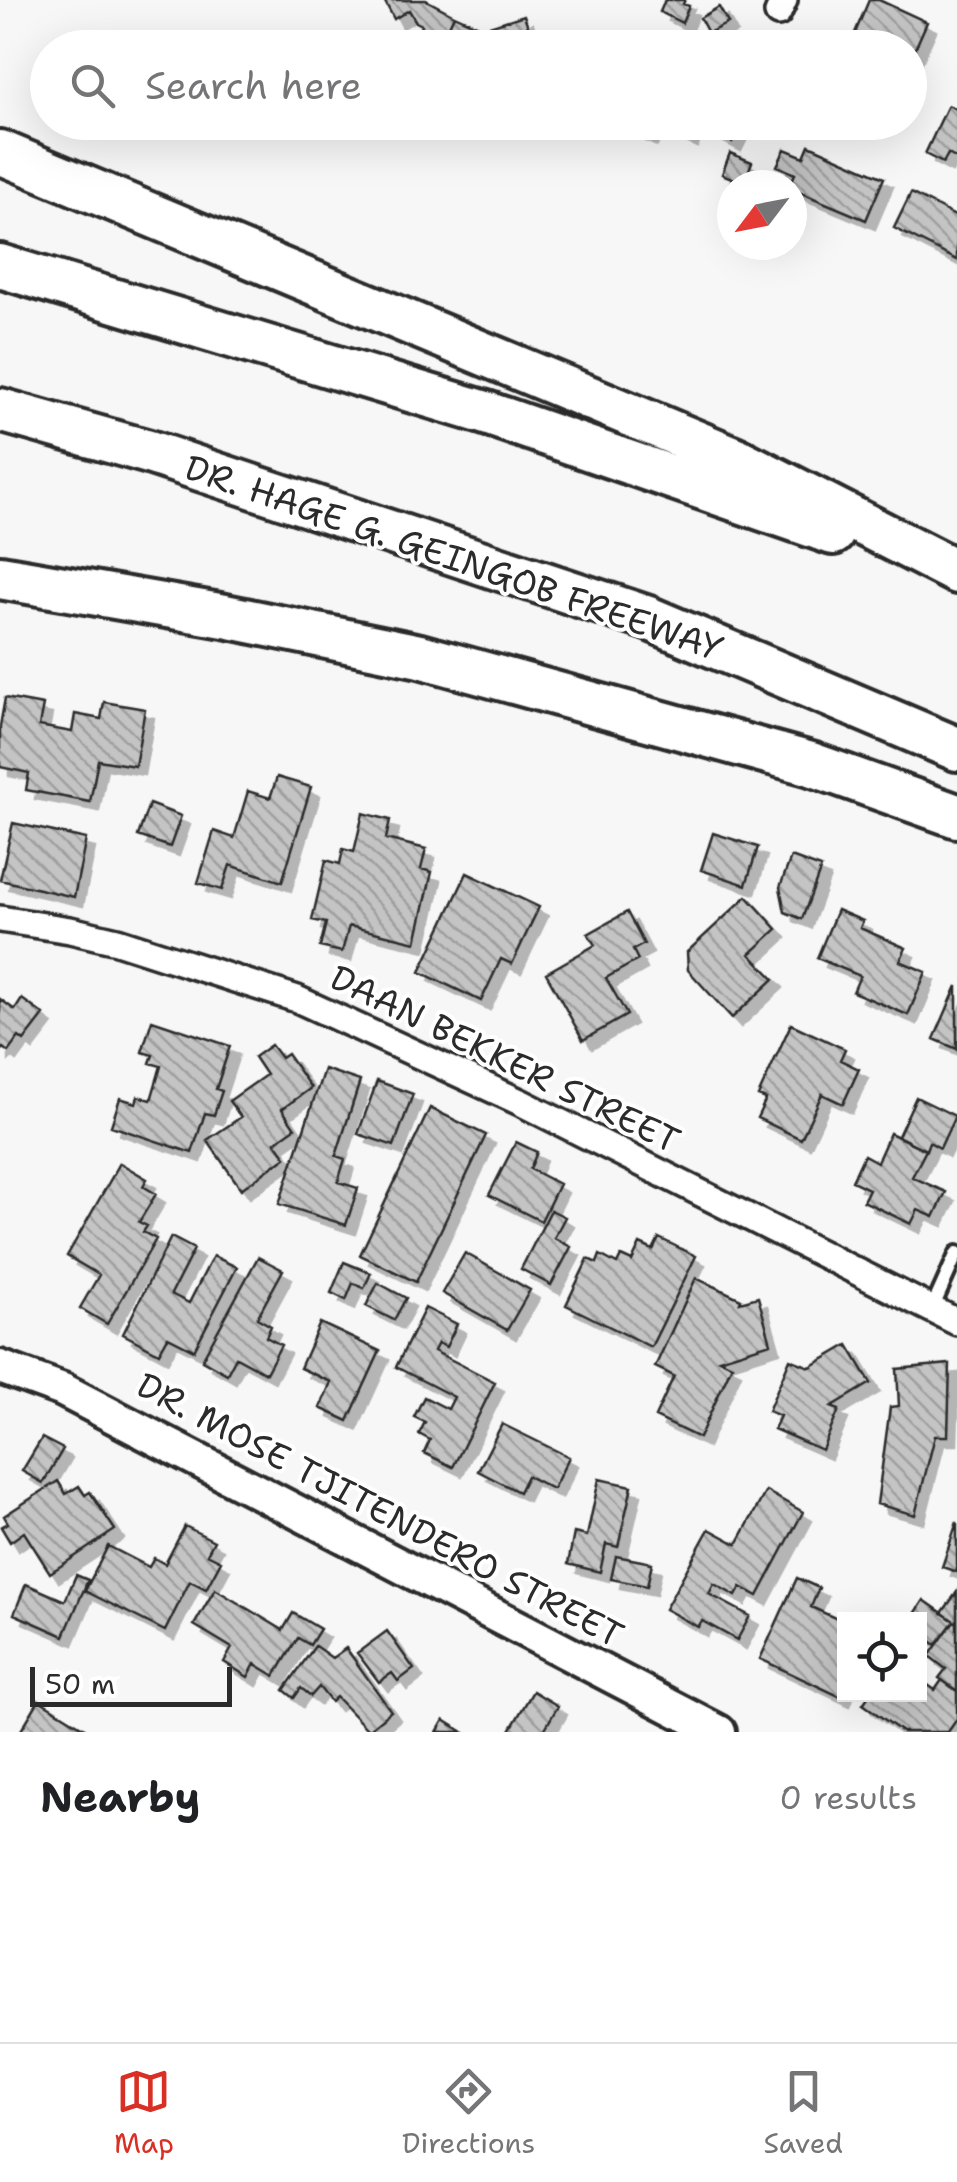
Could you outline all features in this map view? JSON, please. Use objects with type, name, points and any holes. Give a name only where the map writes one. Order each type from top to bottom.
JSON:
[{"type":"highway","points":[[0,152],[734,458],[957,574]]},
{"type":"highway","points":[[0,266],[486,413],[957,574]]},
{"type":"highway","name":"DR. HAGE G. GEINGOB FREEWAY","points":[[0,410],[149,452],[648,618],[957,749]]},
{"type":"highway","points":[[0,578],[225,616],[420,656],[810,764],[957,816]]},
{"type":"street","name":"DAAN BEKKER STREET","points":[[0,919],[116,941],[297,999],[520,1102],[957,1322]]},
{"type":"street","name":"DR. MOSE TJITENDERO STREET","points":[[0,1367],[64,1390],[719,1732]]},
{"type":"lane","points":[[932,1309],[957,1253]]},
{"type":"building","points":[[384,0],[426,0],[454,15],[447,30],[420,30],[422,25],[409,10],[394,19]]},
{"type":"building","points":[[665,0],[685,0],[683,4],[689,6],[682,23],[660,12]]},
{"type":"building","points":[[869,0],[879,0],[927,22],[923,30],[856,30]]},
{"type":"building","points":[[719,7],[728,23],[706,30],[700,18]]},
{"type":"building","points":[[454,15],[483,28],[524,15],[529,30],[447,30]]},
{"type":"building","points":[[948,105],[957,110],[957,159],[948,154],[943,163],[925,154]]},
{"type":"building","points":[[809,145],[884,178],[866,220],[807,195],[807,170],[777,166],[785,149],[804,157]]},
{"type":"building","points":[[730,153],[752,162],[749,170],[724,170]]},
{"type":"building","points":[[911,193],[957,217],[957,260],[894,228]]},
{"type":"building","points":[[5,698],[43,705],[39,726],[72,732],[75,714],[101,719],[104,702],[145,709],[135,766],[98,760],[90,802],[26,790],[29,773],[0,767]]},
{"type":"building","points":[[277,777],[311,787],[282,882],[230,865],[222,890],[198,883],[214,831],[234,838],[248,791],[270,798]]},
{"type":"building","points":[[149,804],[181,816],[170,847],[138,836]]},
{"type":"building","points":[[363,813],[390,820],[386,839],[426,849],[421,869],[432,872],[416,942],[349,926],[342,952],[320,947],[326,923],[312,920],[326,860],[340,864],[343,849],[354,852]]},
{"type":"building","points":[[13,823],[86,839],[74,897],[0,880]]},
{"type":"building","points":[[713,833],[758,847],[746,885],[701,870]]},
{"type":"building","points":[[791,857],[821,868],[802,919],[785,912],[780,887]]},
{"type":"building","points":[[467,873],[539,907],[512,964],[501,959],[481,1001],[420,972]]},
{"type":"building","points":[[747,896],[777,929],[750,954],[774,979],[732,1018],[688,970],[687,952]]},
{"type":"building","points":[[837,910],[863,921],[860,928],[906,948],[900,961],[926,972],[908,1015],[853,992],[860,976],[817,958]]},
{"type":"building","points":[[627,912],[644,944],[633,950],[638,960],[606,978],[627,1015],[583,1040],[546,973],[595,945],[588,934]]},
{"type":"building","points":[[957,986],[957,1049],[934,1039]]},
{"type":"building","points":[[0,999],[15,1010],[22,999],[44,1015],[24,1041],[19,1037],[8,1052],[3,1048],[0,1051]]},
{"type":"building","points":[[152,1020],[230,1046],[216,1089],[222,1091],[214,1115],[205,1113],[192,1153],[111,1126],[120,1098],[136,1103],[138,1096],[151,1100],[161,1066],[150,1063],[153,1055],[142,1052]]},
{"type":"building","points":[[791,1024],[845,1049],[840,1060],[859,1069],[843,1104],[822,1094],[801,1139],[757,1118],[766,1099],[758,1096]]},
{"type":"building","points":[[271,1045],[281,1058],[287,1054],[311,1088],[282,1109],[295,1128],[275,1142],[286,1157],[241,1189],[207,1140],[241,1117],[229,1101],[266,1075],[254,1057]]},
{"type":"building","points":[[324,1069],[360,1081],[336,1156],[345,1159],[338,1182],[358,1188],[346,1225],[279,1204]]},
{"type":"building","points":[[377,1081],[413,1094],[394,1146],[358,1134]]},
{"type":"building","points":[[916,1097],[955,1116],[940,1148],[929,1142],[926,1150],[898,1136]]},
{"type":"building","points":[[430,1108],[486,1135],[416,1282],[360,1255]]},
{"type":"building","points":[[890,1133],[926,1150],[912,1177],[946,1192],[934,1217],[918,1210],[911,1224],[863,1201],[869,1189],[852,1181],[864,1155],[877,1162]]},
{"type":"building","points":[[516,1142],[537,1152],[530,1169],[559,1184],[541,1221],[489,1195]]},
{"type":"building","points":[[120,1163],[147,1179],[143,1186],[156,1194],[139,1222],[147,1226],[143,1232],[156,1239],[107,1324],[80,1308],[99,1275],[67,1256]]},
{"type":"building","points":[[551,1210],[565,1217],[554,1238],[571,1247],[551,1285],[521,1269]]},
{"type":"building","points":[[171,1237],[194,1249],[171,1294],[189,1303],[213,1256],[237,1267],[194,1350],[168,1337],[159,1353],[123,1334]]},
{"type":"building","points":[[659,1238],[696,1256],[651,1347],[566,1305],[588,1259],[597,1263],[600,1255],[617,1264],[621,1256],[632,1261],[640,1244],[653,1250]]},
{"type":"building","points":[[465,1253],[530,1290],[507,1330],[442,1293]]},
{"type":"building","points":[[258,1257],[283,1270],[257,1318],[271,1326],[266,1337],[281,1345],[266,1373],[236,1357],[227,1374],[202,1360]]},
{"type":"building","points":[[344,1262],[371,1273],[364,1288],[353,1283],[346,1300],[331,1293]]},
{"type":"building","points":[[696,1278],[741,1299],[740,1302],[758,1297],[771,1343],[719,1359],[732,1365],[699,1438],[655,1417],[674,1376],[655,1367]]},
{"type":"building","points":[[378,1283],[406,1298],[394,1320],[366,1306]]},
{"type":"building","points":[[425,1308],[457,1324],[446,1347],[438,1343],[434,1351],[495,1382],[453,1467],[424,1453],[430,1440],[419,1434],[425,1422],[414,1417],[424,1397],[448,1409],[454,1397],[396,1367]]},
{"type":"building","points":[[320,1323],[380,1351],[348,1421],[320,1408],[331,1382],[300,1368]]},
{"type":"building","points":[[848,1345],[871,1383],[831,1407],[839,1410],[822,1450],[774,1429],[780,1416],[768,1411],[790,1359],[810,1367]]},
{"type":"building","points":[[950,1364],[948,1436],[935,1436],[915,1515],[877,1504],[890,1407],[899,1406],[897,1369]]},
{"type":"building","points":[[502,1424],[569,1457],[553,1489],[527,1476],[519,1492],[478,1471]]},
{"type":"building","points":[[42,1438],[63,1449],[43,1483],[22,1471]]},
{"type":"building","points":[[599,1479],[632,1486],[618,1547],[606,1544],[600,1572],[568,1564],[574,1533],[587,1536]]},
{"type":"building","points":[[58,1481],[66,1494],[79,1486],[85,1495],[90,1492],[115,1530],[50,1573],[24,1532],[10,1542],[1,1527],[8,1523],[4,1516]]},
{"type":"building","points":[[766,1491],[803,1512],[758,1596],[741,1587],[736,1596],[714,1584],[709,1594],[750,1616],[737,1640],[702,1621],[698,1627],[665,1609],[709,1529],[737,1544]]},
{"type":"building","points":[[957,1522],[957,1572],[942,1567]]},
{"type":"building","points":[[185,1526],[214,1541],[207,1554],[221,1561],[206,1589],[190,1581],[165,1631],[85,1591],[108,1546],[149,1567],[154,1558],[165,1564]]},
{"type":"building","points":[[616,1556],[652,1563],[647,1586],[611,1579]]},
{"type":"building","points":[[76,1575],[88,1580],[64,1636],[14,1614],[26,1584],[65,1601]]},
{"type":"building","points":[[797,1578],[819,1588],[811,1607],[837,1619],[837,1695],[760,1659]]},
{"type":"building","points":[[215,1589],[283,1630],[293,1613],[320,1629],[310,1645],[298,1638],[275,1676],[255,1664],[248,1677],[224,1662],[232,1648],[194,1625]]},
{"type":"building","points":[[957,1592],[957,1623],[942,1613]]},
{"type":"building","points":[[924,1600],[954,1621],[936,1645],[927,1638],[927,1612],[916,1612]]},
{"type":"building","points":[[954,1621],[957,1691],[939,1678],[946,1669],[929,1656]]},
{"type":"building","points":[[387,1631],[414,1669],[398,1681],[392,1673],[379,1682],[357,1653]]},
{"type":"building","points":[[315,1646],[332,1658],[346,1648],[391,1711],[368,1730],[336,1697],[331,1702],[319,1687],[311,1696],[301,1688],[294,1698],[284,1690]]},
{"type":"building","points":[[942,1680],[957,1691],[957,1719],[948,1732],[902,1732],[863,1704],[927,1702],[927,1684],[935,1690]]},
{"type":"building","points":[[533,1691],[558,1706],[543,1732],[509,1732]]},
{"type":"building","points":[[39,1700],[91,1732],[20,1732]]},
{"type":"building","points":[[444,1720],[463,1732],[437,1732]]}]
